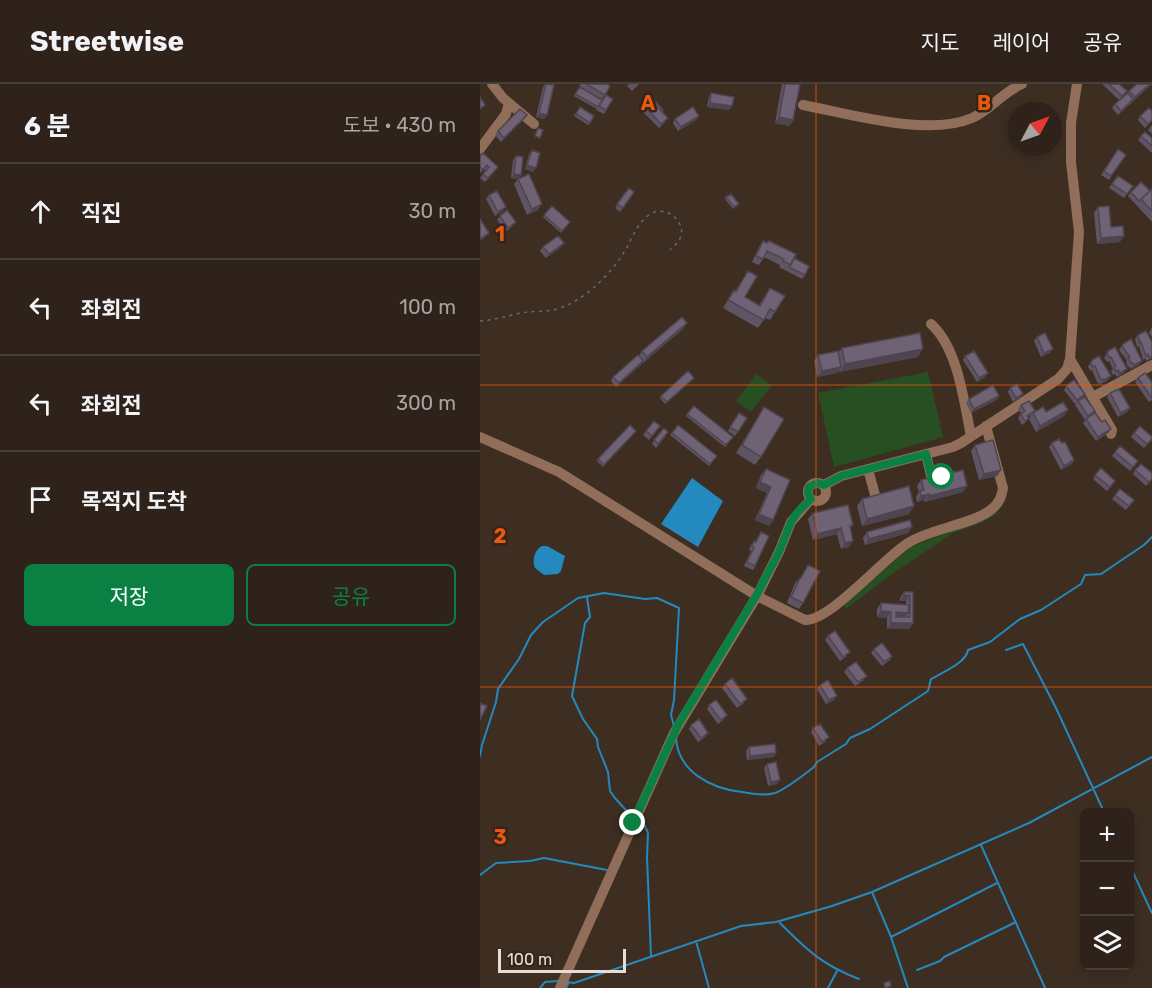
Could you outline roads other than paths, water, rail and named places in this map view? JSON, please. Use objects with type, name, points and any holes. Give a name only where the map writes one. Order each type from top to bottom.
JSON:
[{"type":"street","points":[[492,84],[502,98],[534,124]]},
{"type":"street","points":[[803,105],[898,123],[944,125],[959,123],[979,114],[1001,96],[1022,84]]},
{"type":"street","points":[[562,983],[674,733],[756,596],[797,513],[811,499],[817,502],[823,500],[827,491],[824,485],[841,476],[953,447],[1058,379],[1067,369],[1070,359],[1079,232],[1071,162],[1071,123],[1077,84]]},
{"type":"street","points":[[480,149],[506,114],[509,103]]},
{"type":"street","points":[[931,324],[937,329],[954,362],[972,436]]},
{"type":"street","points":[[1070,359],[1112,430],[1111,434]]},
{"type":"street","points":[[1093,397],[1152,365]]},
{"type":"street","points":[[480,437],[559,472],[756,596],[794,616],[812,620],[832,608],[905,544],[995,507],[1002,496],[1003,488],[986,426]]},
{"type":"street","points":[[926,454],[932,480],[942,477]]},
{"type":"street","points":[[898,461],[902,473]]},
{"type":"street","points":[[868,469],[875,495]]},
{"type":"water","points":[[692,478],[723,501],[698,547],[661,524]]},
{"type":"water","points":[[542,546],[547,546],[565,556],[558,574],[544,575],[535,568],[534,556]]},
{"type":"waterway","points":[[676,738],[683,760],[698,777],[708,783],[731,790],[763,795],[775,793],[800,778],[817,762],[846,744],[850,738],[870,729],[928,691],[931,679],[959,663],[968,650],[990,642],[1020,619],[1041,610],[1081,584],[1085,575],[1101,574],[1152,537]]},
{"type":"waterway","points":[[480,756],[498,689],[519,659],[531,635],[543,622],[578,598],[604,593],[645,599],[657,598],[679,608],[674,700],[671,715],[674,726]]},
{"type":"waterway","points":[[587,597],[590,617],[585,623],[572,696],[583,719],[597,739],[608,772],[610,791],[633,818]]},
{"type":"waterway","points":[[1006,650],[1023,644],[1056,708],[1102,808]]},
{"type":"waterway","points":[[567,982],[574,983],[741,926],[776,922],[872,892],[1029,823],[1152,757]]},
{"type":"waterway","points":[[638,821],[645,826],[648,833],[651,957]]},
{"type":"waterway","points":[[981,845],[1045,988]]},
{"type":"waterway","points":[[480,875],[496,863],[544,858],[607,870]]},
{"type":"waterway","points":[[1134,875],[1152,913]]},
{"type":"waterway","points":[[891,937],[997,883]]},
{"type":"waterway","points":[[872,892],[891,937],[908,988]]},
{"type":"waterway","points":[[917,970],[940,961],[1016,922]]},
{"type":"waterway","points":[[780,923],[816,956],[859,979]]},
{"type":"waterway","points":[[696,941],[709,988]]},
{"type":"waterway","points":[[828,988],[837,971]]},
{"type":"waterway","points":[[540,988],[545,982],[559,981]]},
{"type":"waterway","points":[[566,988],[569,982]]}]
